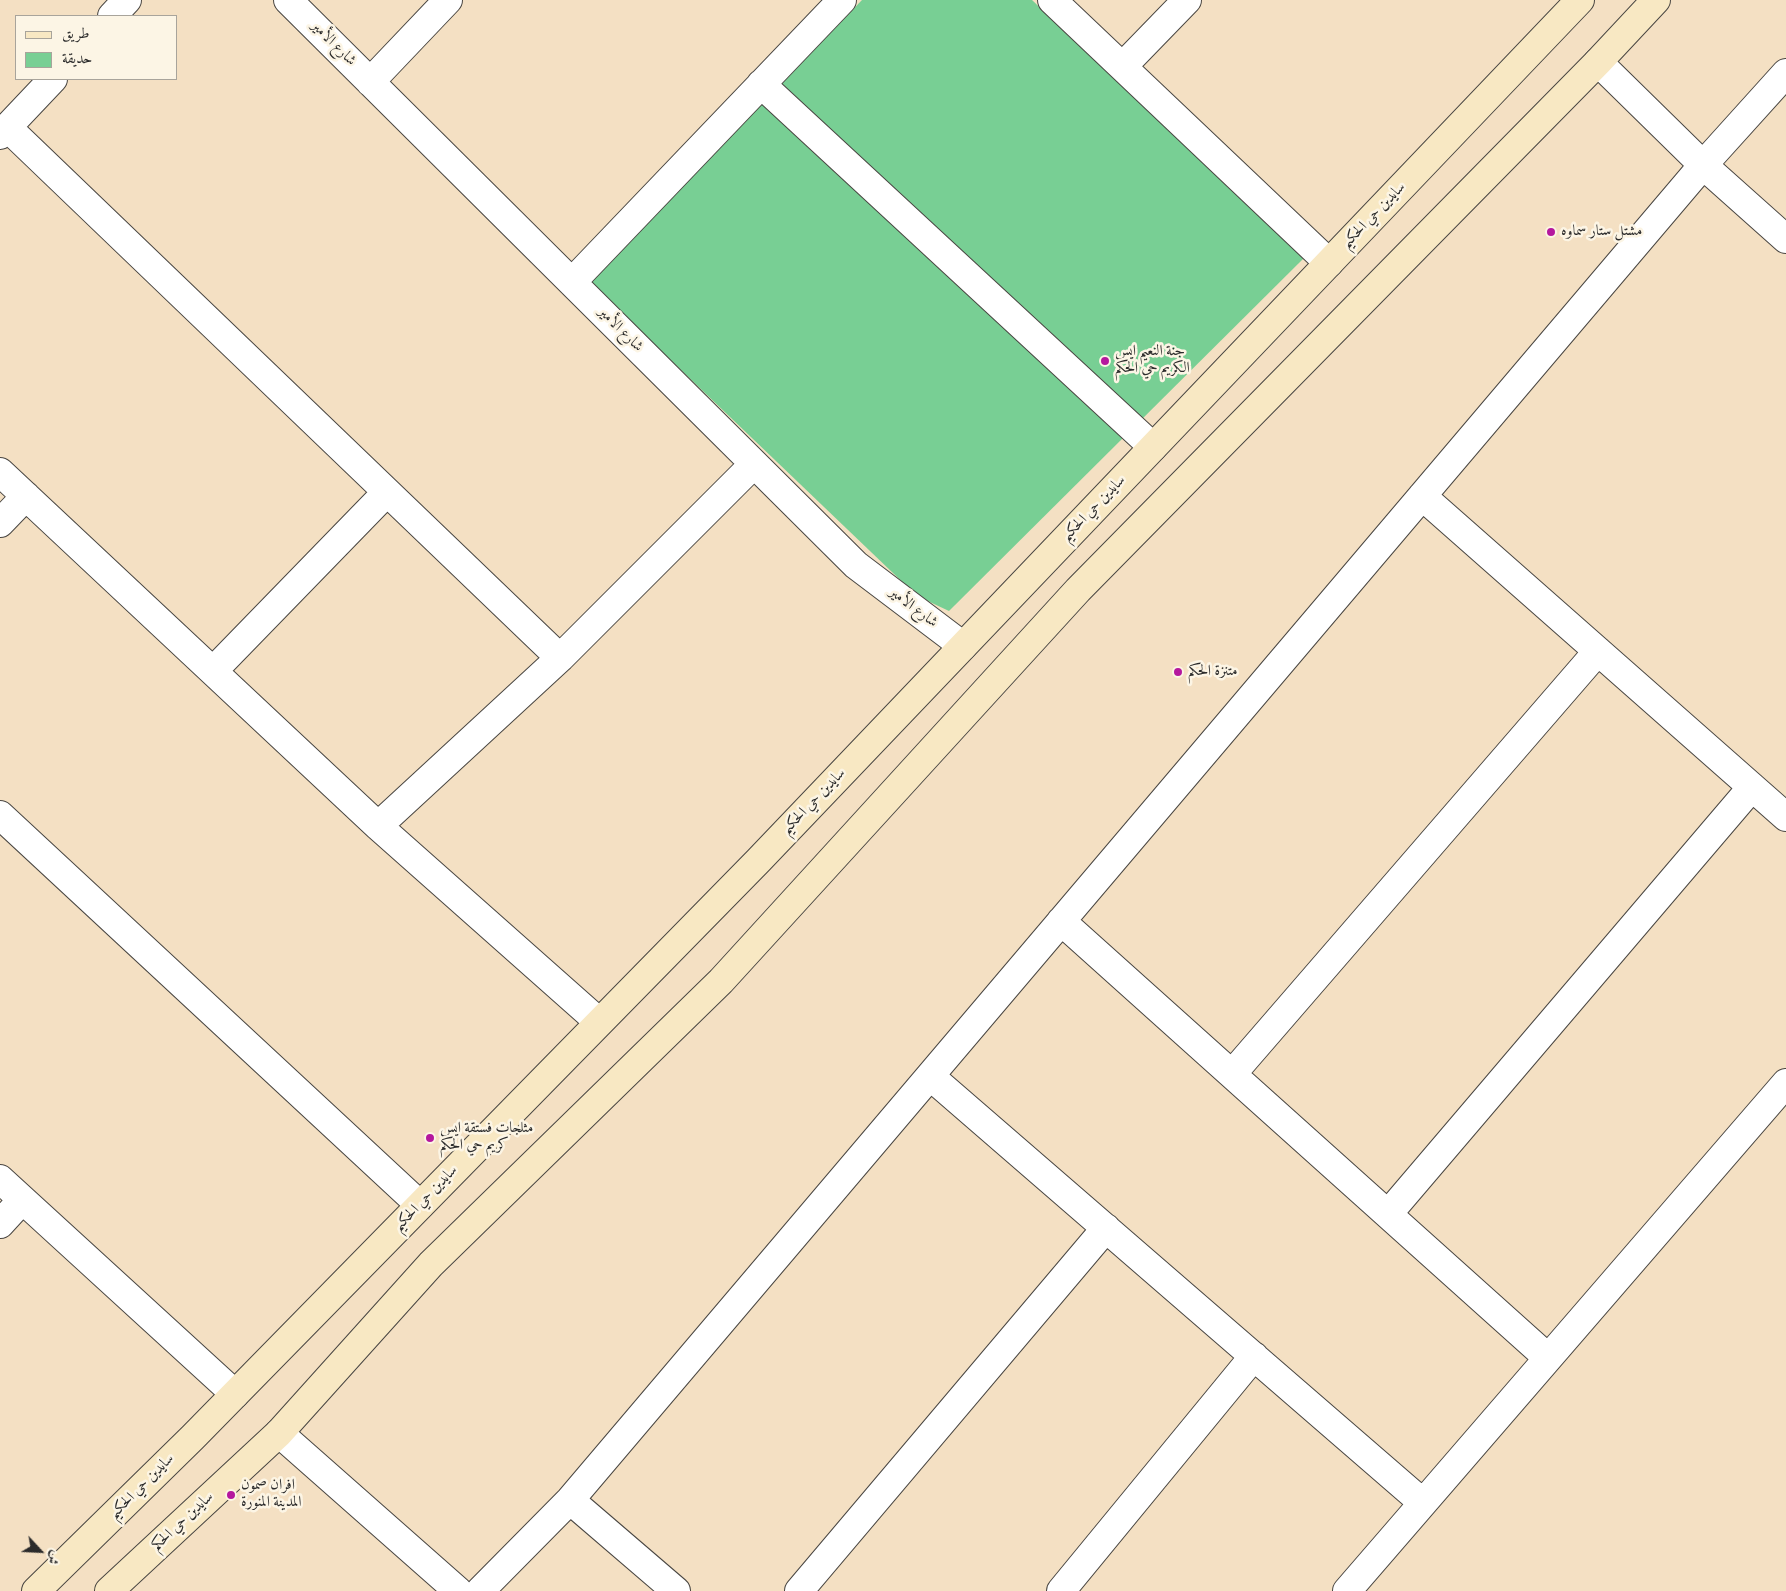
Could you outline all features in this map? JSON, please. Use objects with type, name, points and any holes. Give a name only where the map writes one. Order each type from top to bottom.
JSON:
[{"type":"street","points":[[113,15],[127,0]]},
{"type":"street","name":"شارع الأمير","points":[[288,0],[856,565],[963,646]]},
{"type":"street","points":[[370,82],[448,0]]},
{"type":"street","points":[[572,282],[842,0]]},
{"type":"street","points":[[1052,0],[1329,263]]},
{"type":"street","points":[[1123,66],[1187,0]]},
{"type":"street","name":"سايدين حي الحكيم","points":[[36,1591],[235,1394],[758,861],[1580,0]]},
{"type":"street","points":[[458,1591],[279,1433],[431,1264],[721,981],[1078,590],[1598,62],[1656,0]]},
{"type":"street","points":[[1598,62],[1703,165],[1786,239]]},
{"type":"street","points":[[480,1591],[570,1500],[1703,165],[1786,73]]},
{"type":"street","points":[[52,80],[4,131],[560,658]]},
{"type":"street","points":[[761,84],[1153,447]]},
{"type":"street","points":[[378,826],[560,658],[754,464]]},
{"type":"street","points":[[0,472],[378,826],[599,1022]]},
{"type":"street","points":[[213,671],[387,492]]},
{"type":"street","points":[[0,523],[26,496]]},
{"type":"street","points":[[1422,496],[1786,818]]},
{"type":"street","points":[[1232,1074],[1598,651]]},
{"type":"street","points":[[1388,1214],[1752,787]]},
{"type":"street","points":[[0,815],[420,1205]]},
{"type":"street","points":[[1061,921],[1548,1358]]},
{"type":"street","points":[[930,1076],[1423,1503]]},
{"type":"street","points":[[1347,1591],[1786,1083]]},
{"type":"street","points":[[0,1179],[235,1394]]},
{"type":"street","points":[[0,1224],[22,1200]]},
{"type":"street","points":[[799,1591],[1106,1228]]},
{"type":"street","points":[[1061,1591],[1254,1356]]},
{"type":"street","name":"سايدين حي الحكم","points":[[110,1591],[279,1433]]},
{"type":"street","points":[[570,1500],[676,1591]]},
{"type":"green space","points":[[862,0],[1032,0],[1304,258],[949,611],[917,596],[590,283]]},
{"type":"place","name":"مشتل ستار سماوه","points":[[1551,232]]},
{"type":"place","name":"جنة النعيم ايس الكريم حي الحكم","points":[[1105,361]]},
{"type":"place","name":"متنزة الحكم","points":[[1178,672]]},
{"type":"place","name":"مثلجات فستقة ايس كريم حي الحكم","points":[[430,1138]]},
{"type":"place","name":"افران صمون المدينة المنورة","points":[[231,1495]]}]
